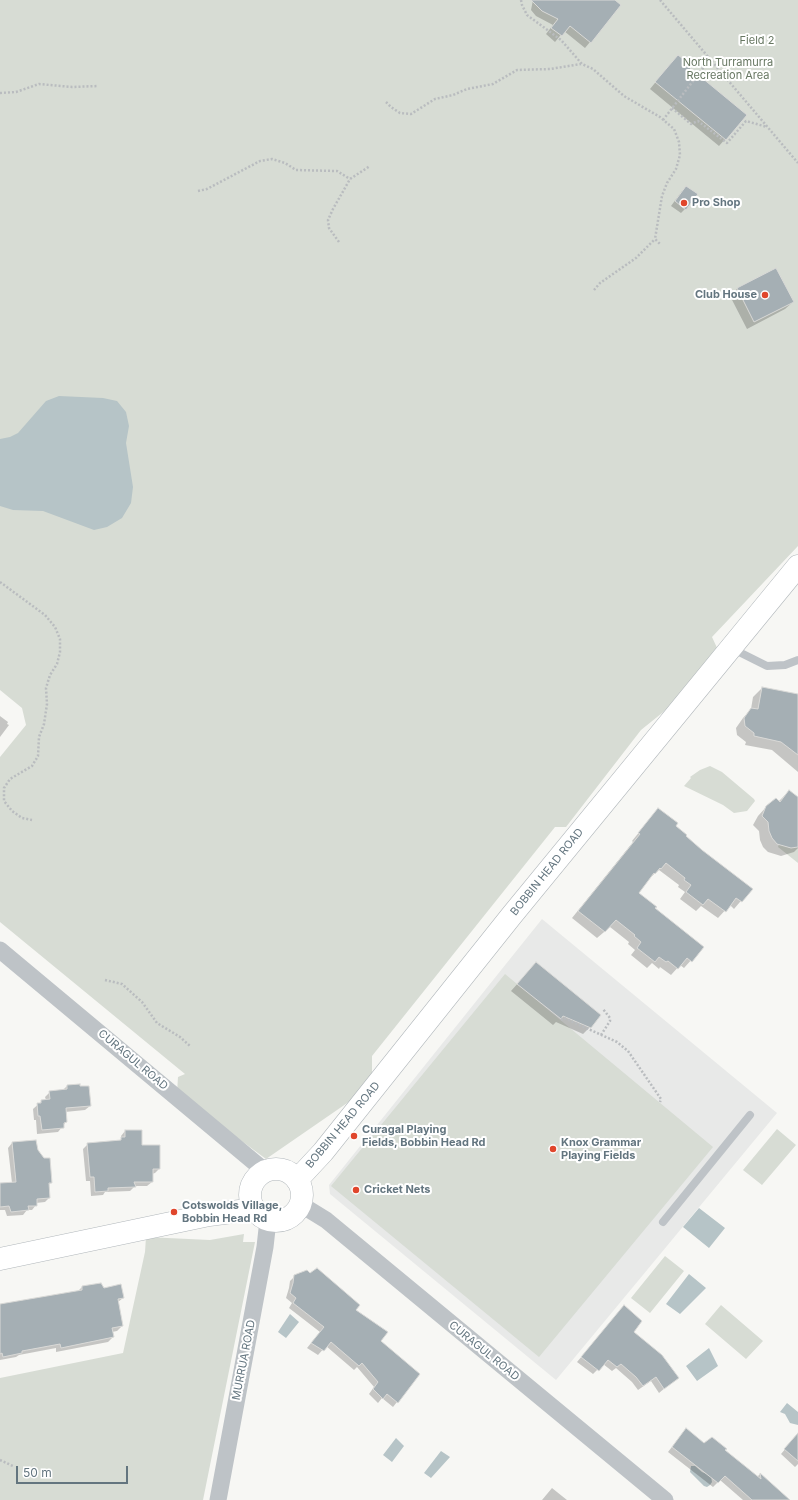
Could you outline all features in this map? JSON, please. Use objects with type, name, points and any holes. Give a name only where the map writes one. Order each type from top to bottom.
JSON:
[{"type":"main road","name":"BOBBIN HEAD ROAD","points":[[296,1180],[323,1152],[512,915],[798,566]]},
{"type":"main road","points":[[0,1259],[209,1215],[261,1214],[276,1221],[288,1218],[298,1210],[302,1196],[301,1187],[290,1174],[282,1170],[274,1170],[258,1176],[250,1192],[251,1201],[261,1214]]},
{"type":"street","name":"CURAGUL ROAD","points":[[0,950],[266,1172]]},
{"type":"street","name":"CURAGUL ROAD","points":[[300,1204],[326,1220],[665,1500]]},
{"type":"street","name":"MURRUA ROAD","points":[[218,1500],[265,1247],[261,1214]]},
{"type":"lane","points":[[730,648],[767,666],[785,665],[798,660]]},
{"type":"lane","points":[[663,1222],[750,1115]]},
{"type":"path","points":[[521,0],[527,14],[560,40],[582,64],[593,69],[624,96],[664,120],[674,129],[679,142],[680,155],[676,169],[667,183],[662,196],[655,239],[636,258],[600,283],[594,290]]},
{"type":"path","points":[[660,0],[797,160]]},
{"type":"path","points":[[664,120],[710,59]]},
{"type":"path","points":[[386,102],[400,113],[411,114],[435,99],[453,95],[467,89],[493,84],[517,70],[550,69],[582,64]]},
{"type":"path","points":[[0,93],[16,92],[39,84],[66,87],[98,86]]},
{"type":"path","points":[[672,108],[691,124],[698,121],[727,143],[746,121],[768,127]]},
{"type":"path","points":[[198,192],[207,189],[260,161],[272,159],[285,163],[296,170],[337,171],[350,179]]},
{"type":"path","points":[[339,242],[329,228],[328,220],[350,179],[370,166]]},
{"type":"path","points":[[655,239],[660,244]]},
{"type":"path","points":[[0,582],[45,615],[56,627],[60,639],[60,652],[57,664],[50,675],[46,688],[47,704],[44,724],[39,737],[38,756],[32,766],[10,778],[4,788],[4,801],[12,811],[22,818],[32,820]]},
{"type":"path","points":[[105,980],[122,984],[142,1002],[157,1023],[180,1037],[190,1046]]},
{"type":"path","points":[[601,1035],[610,1021],[610,1018],[603,1009]]},
{"type":"path","points":[[561,1020],[564,1018],[617,1042],[628,1051],[661,1099],[660,1102]]},
{"type":"path","points":[[0,1460],[13,1466]]},
{"type":"shaded area","points":[[59,396],[103,398],[117,401],[126,412],[129,426],[126,443],[133,487],[131,503],[122,518],[107,527],[94,530],[43,511],[13,510],[0,506],[0,439],[10,437],[18,433],[46,401]]},
{"type":"shaded area","name":"Knox Grammar Playing Fields","points":[[542,919],[777,1113],[556,1380],[330,1194],[329,1185]]},
{"type":"shaded area","points":[[699,1208],[725,1228],[709,1248],[683,1227]]},
{"type":"shaded area","points":[[689,1274],[706,1288],[680,1314],[666,1304]]},
{"type":"shaded area","points":[[290,1314],[299,1322],[286,1338],[278,1332]]},
{"type":"shaded area","points":[[709,1348],[718,1366],[697,1381],[686,1366]]},
{"type":"shaded area","points":[[787,1403],[798,1412],[798,1425],[790,1423],[785,1414],[780,1412]]},
{"type":"shaded area","points":[[396,1438],[404,1446],[392,1462],[383,1455]]},
{"type":"shaded area","points":[[441,1451],[450,1457],[431,1478],[424,1473]]},
{"type":"shaded area","points":[[691,1466],[695,1466],[702,1472],[711,1476],[712,1482],[710,1485],[707,1487],[704,1486],[690,1472]]},
{"type":"green space","points":[[0,0],[798,0],[798,546],[712,637],[724,663],[641,730],[566,827],[555,827],[372,1056],[372,1073],[353,1099],[266,1159],[177,1093],[178,1077],[185,1074],[0,922],[0,757],[26,725],[22,708],[0,690]]},
{"type":"green space","points":[[710,766],[722,772],[754,799],[755,801],[747,811],[734,813],[723,805],[684,786],[691,778],[690,777],[700,770]]},
{"type":"green space","points":[[779,844],[791,848],[798,846],[798,863],[778,847]]},
{"type":"green space","name":"Knox Grammar Playing Fields","points":[[505,974],[713,1147],[539,1357],[331,1186]]},
{"type":"green space","points":[[777,1129],[796,1145],[762,1185],[743,1170]]},
{"type":"green space","points":[[244,1234],[243,1242],[255,1242],[203,1500],[0,1500],[0,1378],[123,1353],[145,1252],[146,1237],[210,1240]]},
{"type":"green space","points":[[665,1256],[684,1271],[650,1313],[631,1298]]},
{"type":"green space","points":[[721,1305],[763,1341],[746,1359],[705,1324]]},
{"type":"building","points":[[531,0],[615,0],[621,5],[591,43],[570,26],[562,36],[551,28],[558,19],[542,11]]},
{"type":"building","points":[[678,55],[692,66],[690,68],[747,115],[726,140],[655,82]]},
{"type":"building","name":"Pro Shop","points":[[686,186],[698,194],[686,210],[675,201]]},
{"type":"building","name":"Club House","points":[[776,268],[794,302],[754,322],[737,288]]},
{"type":"building","points":[[762,687],[798,694],[798,755],[781,742],[754,736],[754,733],[745,726],[744,718],[751,708],[758,709]]},
{"type":"building","points":[[789,790],[798,797],[798,847],[791,848],[777,844],[769,831],[768,822],[762,816],[766,806],[776,798],[780,802]]},
{"type":"building","points":[[658,808],[678,823],[676,826],[702,850],[753,889],[742,902],[736,898],[726,912],[708,899],[703,905],[686,892],[691,885],[684,880],[685,878],[666,863],[655,874],[654,873],[639,893],[657,907],[655,908],[704,947],[692,962],[687,958],[678,969],[668,961],[666,962],[659,957],[655,962],[637,948],[641,942],[634,936],[635,935],[616,920],[605,932],[578,911],[640,834],[638,833]]},
{"type":"building","points":[[536,962],[601,1015],[591,1028],[563,1016],[561,1019],[517,984]]},
{"type":"building","points":[[80,1084],[80,1086],[89,1086],[91,1106],[66,1108],[67,1122],[64,1123],[64,1128],[42,1130],[40,1116],[38,1116],[37,1103],[41,1103],[41,1100],[50,1099],[49,1091],[67,1089],[67,1085]]},
{"type":"building","points":[[125,1130],[142,1130],[142,1145],[160,1145],[160,1169],[153,1169],[153,1182],[134,1182],[136,1187],[108,1188],[108,1191],[95,1192],[94,1177],[90,1177],[87,1143],[121,1140],[121,1137],[125,1137]]},
{"type":"building","points":[[36,1140],[38,1150],[44,1158],[50,1158],[52,1183],[49,1183],[50,1198],[37,1199],[37,1206],[28,1206],[29,1210],[11,1212],[9,1206],[0,1207],[0,1183],[16,1182],[12,1142]]},
{"type":"building","points":[[317,1268],[360,1305],[356,1310],[388,1332],[381,1341],[420,1374],[398,1403],[387,1394],[383,1399],[373,1389],[378,1382],[362,1363],[359,1366],[331,1342],[324,1351],[311,1343],[324,1327],[293,1303],[296,1298],[290,1293],[294,1275],[307,1270],[310,1273]]},
{"type":"building","points":[[101,1283],[104,1288],[121,1284],[124,1298],[118,1299],[123,1326],[112,1328],[114,1337],[61,1348],[60,1344],[22,1351],[22,1353],[3,1357],[2,1353],[0,1354],[0,1304],[82,1290],[82,1286]]},
{"type":"building","points":[[624,1305],[642,1321],[634,1332],[662,1355],[679,1378],[664,1389],[656,1377],[643,1386],[636,1377],[621,1364],[617,1367],[608,1360],[599,1371],[581,1357]]},
{"type":"building","points":[[686,1428],[704,1443],[712,1437],[727,1449],[725,1450],[761,1479],[760,1473],[790,1500],[752,1500],[725,1476],[718,1483],[672,1447]]},
{"type":"building","points":[[798,1433],[798,1461],[784,1449]]},
{"type":"place","name":"Pro Shop","points":[[684,203]]},
{"type":"place","name":"Club House","points":[[765,295]]},
{"type":"place","name":"Curagal Playing Fields, Bobbin Head Rd","points":[[354,1136]]},
{"type":"place","name":"Knox Grammar Playing Fields","points":[[553,1149]]},
{"type":"place","name":"Cricket Nets","points":[[356,1190]]},
{"type":"place","name":"Cotswolds Village, Bobbin Head Rd","points":[[174,1212]]},
{"type":"park label","name":"Field 2","points":[[757,41]]},
{"type":"park label","name":"North Turramurra Recreation Area","points":[[728,69]]}]
